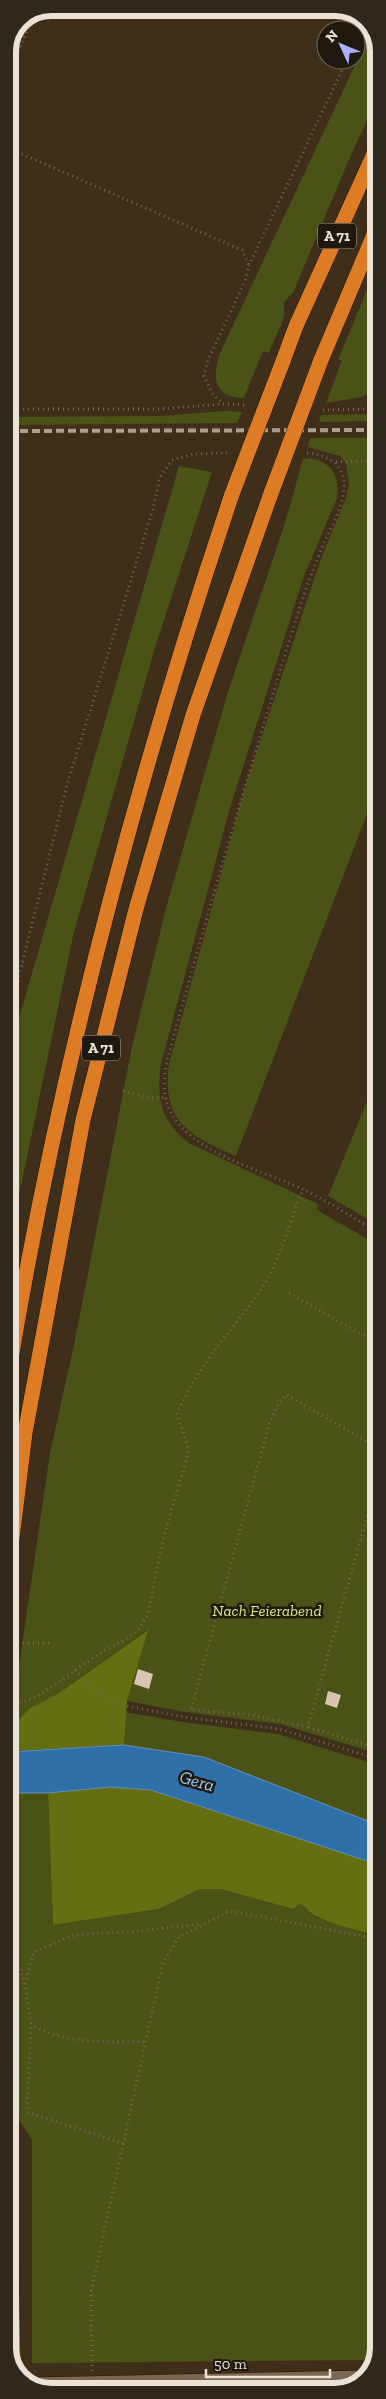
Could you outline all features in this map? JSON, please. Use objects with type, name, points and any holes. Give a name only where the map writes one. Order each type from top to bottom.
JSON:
[{"type":"highway","name":"A 71","points":[[17,1324],[59,1110],[108,906],[160,719],[232,494],[296,326],[369,165]]},
{"type":"highway","name":"A 71","points":[[17,1501],[25,1433],[83,1120],[136,909],[193,715],[270,496],[321,360],[369,246]]},
{"type":"street","points":[[146,2383],[351,2378]]},
{"type":"path","points":[[16,56],[30,24]]},
{"type":"path","points":[[223,404],[212,393],[204,376],[208,360],[245,281],[249,265],[342,70]]},
{"type":"path","points":[[16,152],[242,250],[249,265]]},
{"type":"path","points":[[16,410],[159,409],[223,404],[244,405]]},
{"type":"path","points":[[323,410],[369,409]]},
{"type":"path","points":[[16,987],[67,785],[153,509],[160,477],[172,460],[194,454],[227,453]]},
{"type":"path","points":[[307,453],[317,454],[336,462],[369,462]]},
{"type":"path","points":[[336,462],[341,470],[344,487],[340,508],[305,589],[243,790],[167,1061],[164,1082],[165,1096],[172,1114],[194,1139],[233,1160],[302,1189],[370,1227]]},
{"type":"path","points":[[123,1091],[151,1098],[165,1096]]},
{"type":"path","points":[[20,1703],[38,1696],[103,1651],[125,1640],[140,1628],[148,1613],[163,1540],[188,1450],[177,1414],[185,1395],[202,1368],[231,1327],[261,1290],[272,1267],[302,1189]]},
{"type":"path","points":[[289,1293],[370,1339]]},
{"type":"path","points":[[370,1443],[287,1395],[277,1406],[269,1425],[191,1710],[252,1715],[308,1727],[370,1746]]},
{"type":"path","points":[[308,1727],[370,1507]]},
{"type":"path","points":[[23,1643],[50,1643]]},
{"type":"path","points":[[75,1670],[93,1689],[117,1704],[184,1717],[280,1729],[370,1756]]},
{"type":"path","points":[[92,2369],[91,2292],[163,1962],[179,1937],[203,1923],[230,1911],[370,1938]]},
{"type":"path","points":[[25,1985],[34,1952],[75,1935],[140,1931],[203,1923]]},
{"type":"path","points":[[17,1962],[25,1985],[31,2023],[27,2112],[124,2144]]},
{"type":"path","points":[[31,2023],[43,2032],[62,2037],[145,2042]]},
{"type":"green space","points":[[367,39],[369,42],[369,116],[293,293],[284,304],[283,320],[269,353],[263,351],[244,398],[234,397],[221,390],[217,384],[216,377],[217,362],[353,70],[366,70]]},
{"type":"green space","points":[[369,285],[369,393],[362,397],[326,403],[342,360],[338,360]]},
{"type":"green space","points":[[226,411],[242,412],[237,423],[16,425],[16,417],[159,416]]},
{"type":"green space","points":[[369,414],[369,421],[319,422],[321,415]]},
{"type":"green space","points":[[310,438],[369,438],[369,808],[236,1156],[205,1141],[182,1124],[174,1113],[169,1100],[169,1064],[244,790],[320,561],[346,498],[349,484],[346,463],[340,456],[308,447]]},
{"type":"green space","name":"Nach Feierabend","points":[[303,459],[319,460],[330,467],[336,477],[337,498],[303,579],[230,808],[161,1064],[159,1089],[160,1099],[167,1118],[172,1126],[189,1143],[318,1204],[317,1210],[370,1240],[370,1751],[281,1724],[185,1712],[127,1701],[147,1630],[59,1693],[30,1708],[17,1722],[19,1666],[50,1453],[75,1340],[132,1047],[166,908],[227,695],[285,523]]},
{"type":"green space","points":[[179,466],[212,472],[154,651],[73,936],[17,1207],[16,1027]]},
{"type":"green space","points":[[369,1096],[370,1220],[328,1196]]},
{"type":"green space","points":[[148,1630],[127,1701],[124,1745],[17,1751],[17,1722],[30,1708],[59,1693]]},
{"type":"green space","points":[[125,1712],[183,1722],[278,1734],[370,1762],[370,1822],[204,1757],[124,1745]]},
{"type":"green space","points":[[110,1787],[151,1790],[370,1861],[370,1934],[327,1921],[312,1914],[300,1904],[293,1909],[220,1889],[200,1889],[159,1909],[53,1925],[48,1793]]},
{"type":"green space","points":[[17,1792],[48,1793],[53,1925],[159,1909],[200,1889],[220,1889],[293,1909],[300,1904],[317,1917],[370,1934],[370,2347],[367,2360],[32,2363],[32,2140],[17,2116]]},
{"type":"water","name":"Gera","points":[[124,1745],[204,1757],[370,1822],[370,1861],[151,1790],[110,1787],[48,1793],[17,1793],[17,1751]]},
{"type":"building","points":[[138,1669],[153,1674],[149,1689],[134,1684]]},
{"type":"building","points":[[328,1691],[341,1695],[337,1708],[325,1704]]},
{"type":"railway","points":[[16,431],[369,430]]}]
